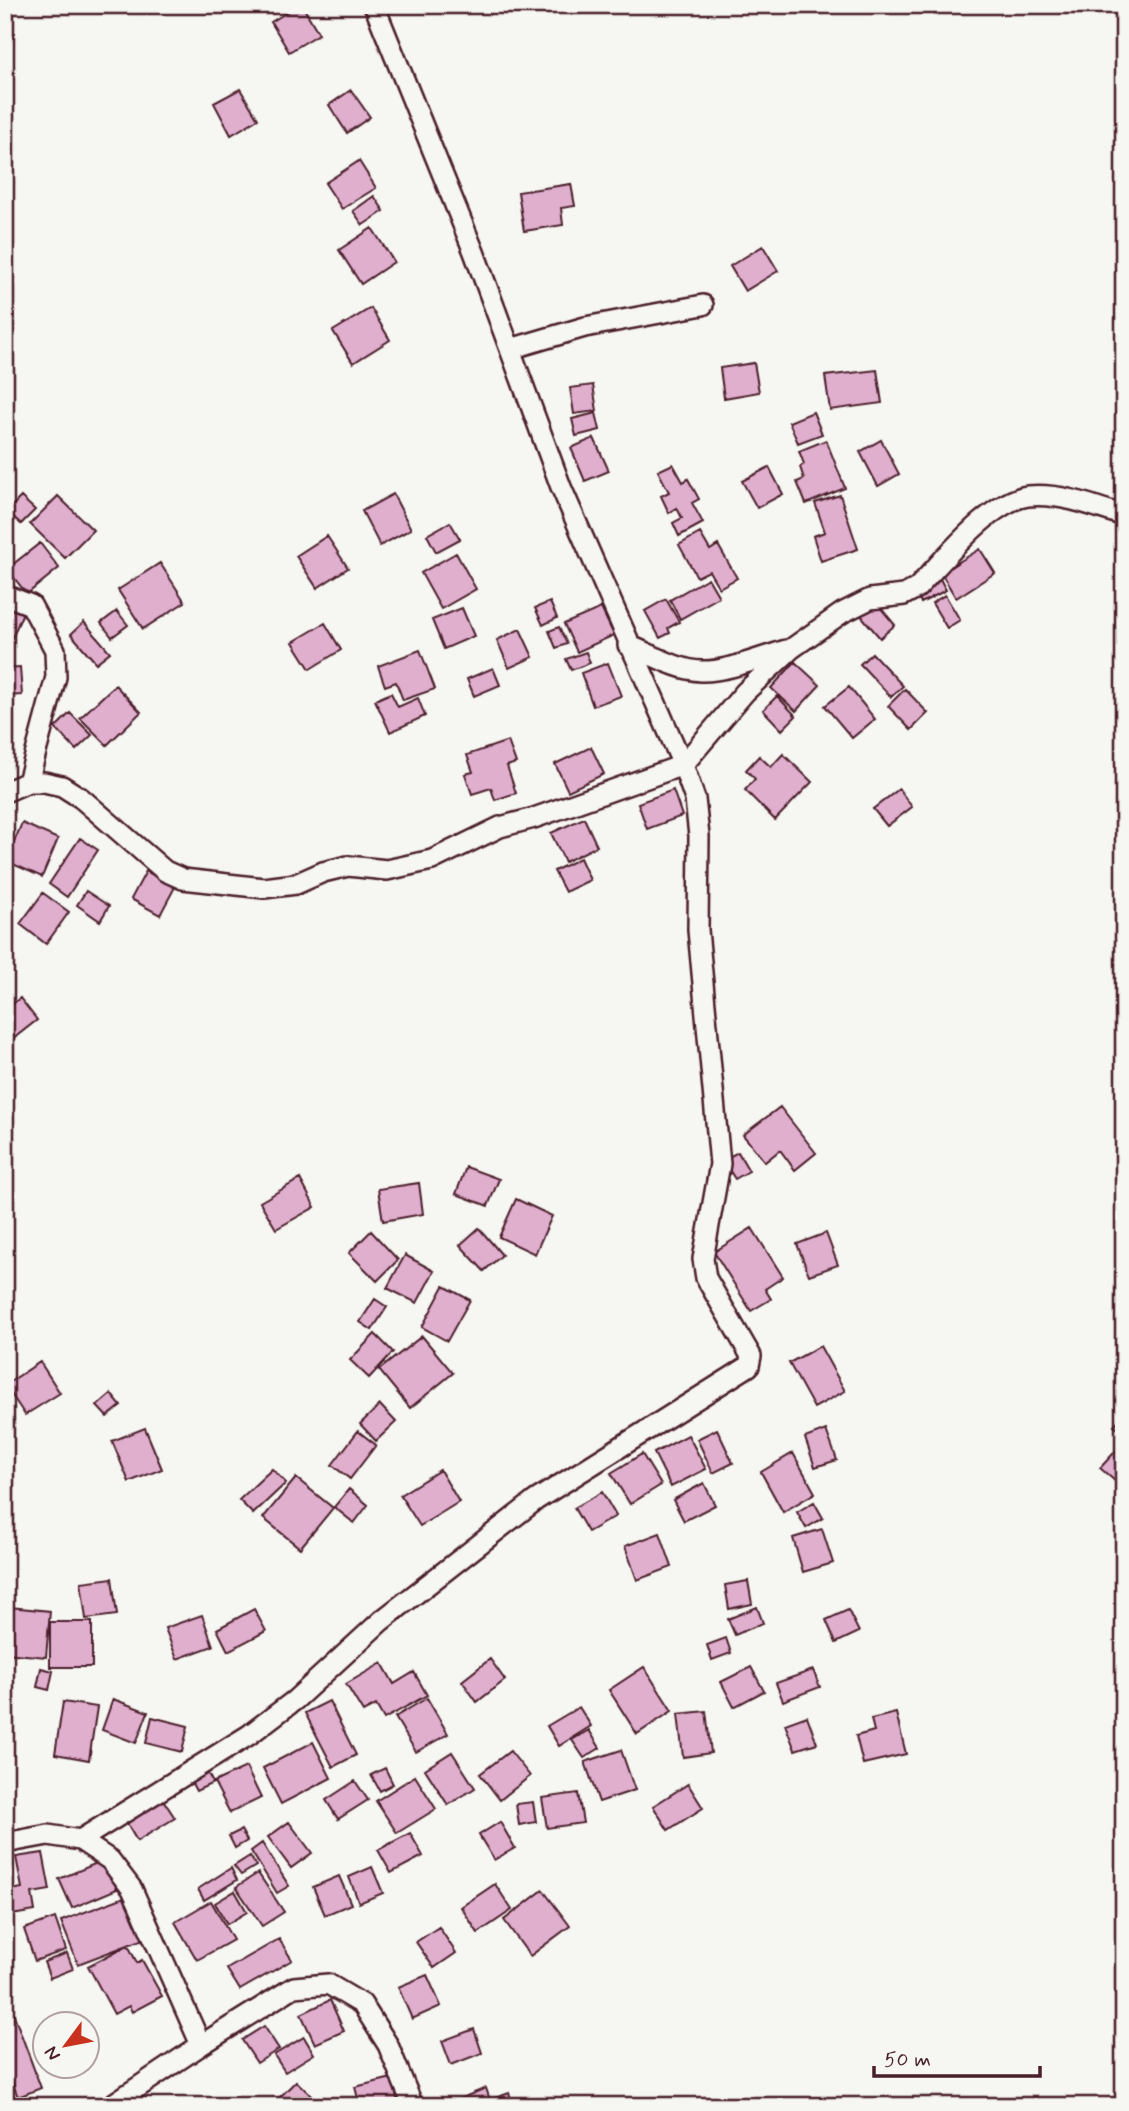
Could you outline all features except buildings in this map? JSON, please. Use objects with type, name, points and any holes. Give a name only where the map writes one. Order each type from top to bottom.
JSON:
[{"type":"street","points":[[80,1840],[249,1735],[295,1700],[381,1621],[536,1500],[751,1363],[751,1356],[706,1278],[703,1259],[720,1164],[698,930],[699,836],[695,799],[683,765],[628,645],[561,487],[474,252],[373,5]]},
{"type":"street","points":[[510,349],[585,327],[703,305]]},
{"type":"street","points":[[5,792],[27,782],[62,786],[81,798],[165,871],[183,879],[264,888],[296,884],[323,872],[348,866],[387,870],[432,860],[500,827],[534,818],[683,765],[746,692],[791,649],[842,613],[870,599],[904,595],[917,588],[986,517],[1011,500],[1029,496],[1076,501],[1124,516]]},
{"type":"street","points":[[5,595],[31,605],[55,650],[56,677],[27,782]]},
{"type":"street","points":[[628,645],[700,671],[715,670],[791,649]]},
{"type":"street","points":[[5,1843],[48,1835],[80,1840],[110,1860],[132,1889],[201,2045]]},
{"type":"street","points":[[110,2106],[295,1987],[328,1984],[362,2004],[388,2045],[413,2106]]}]
